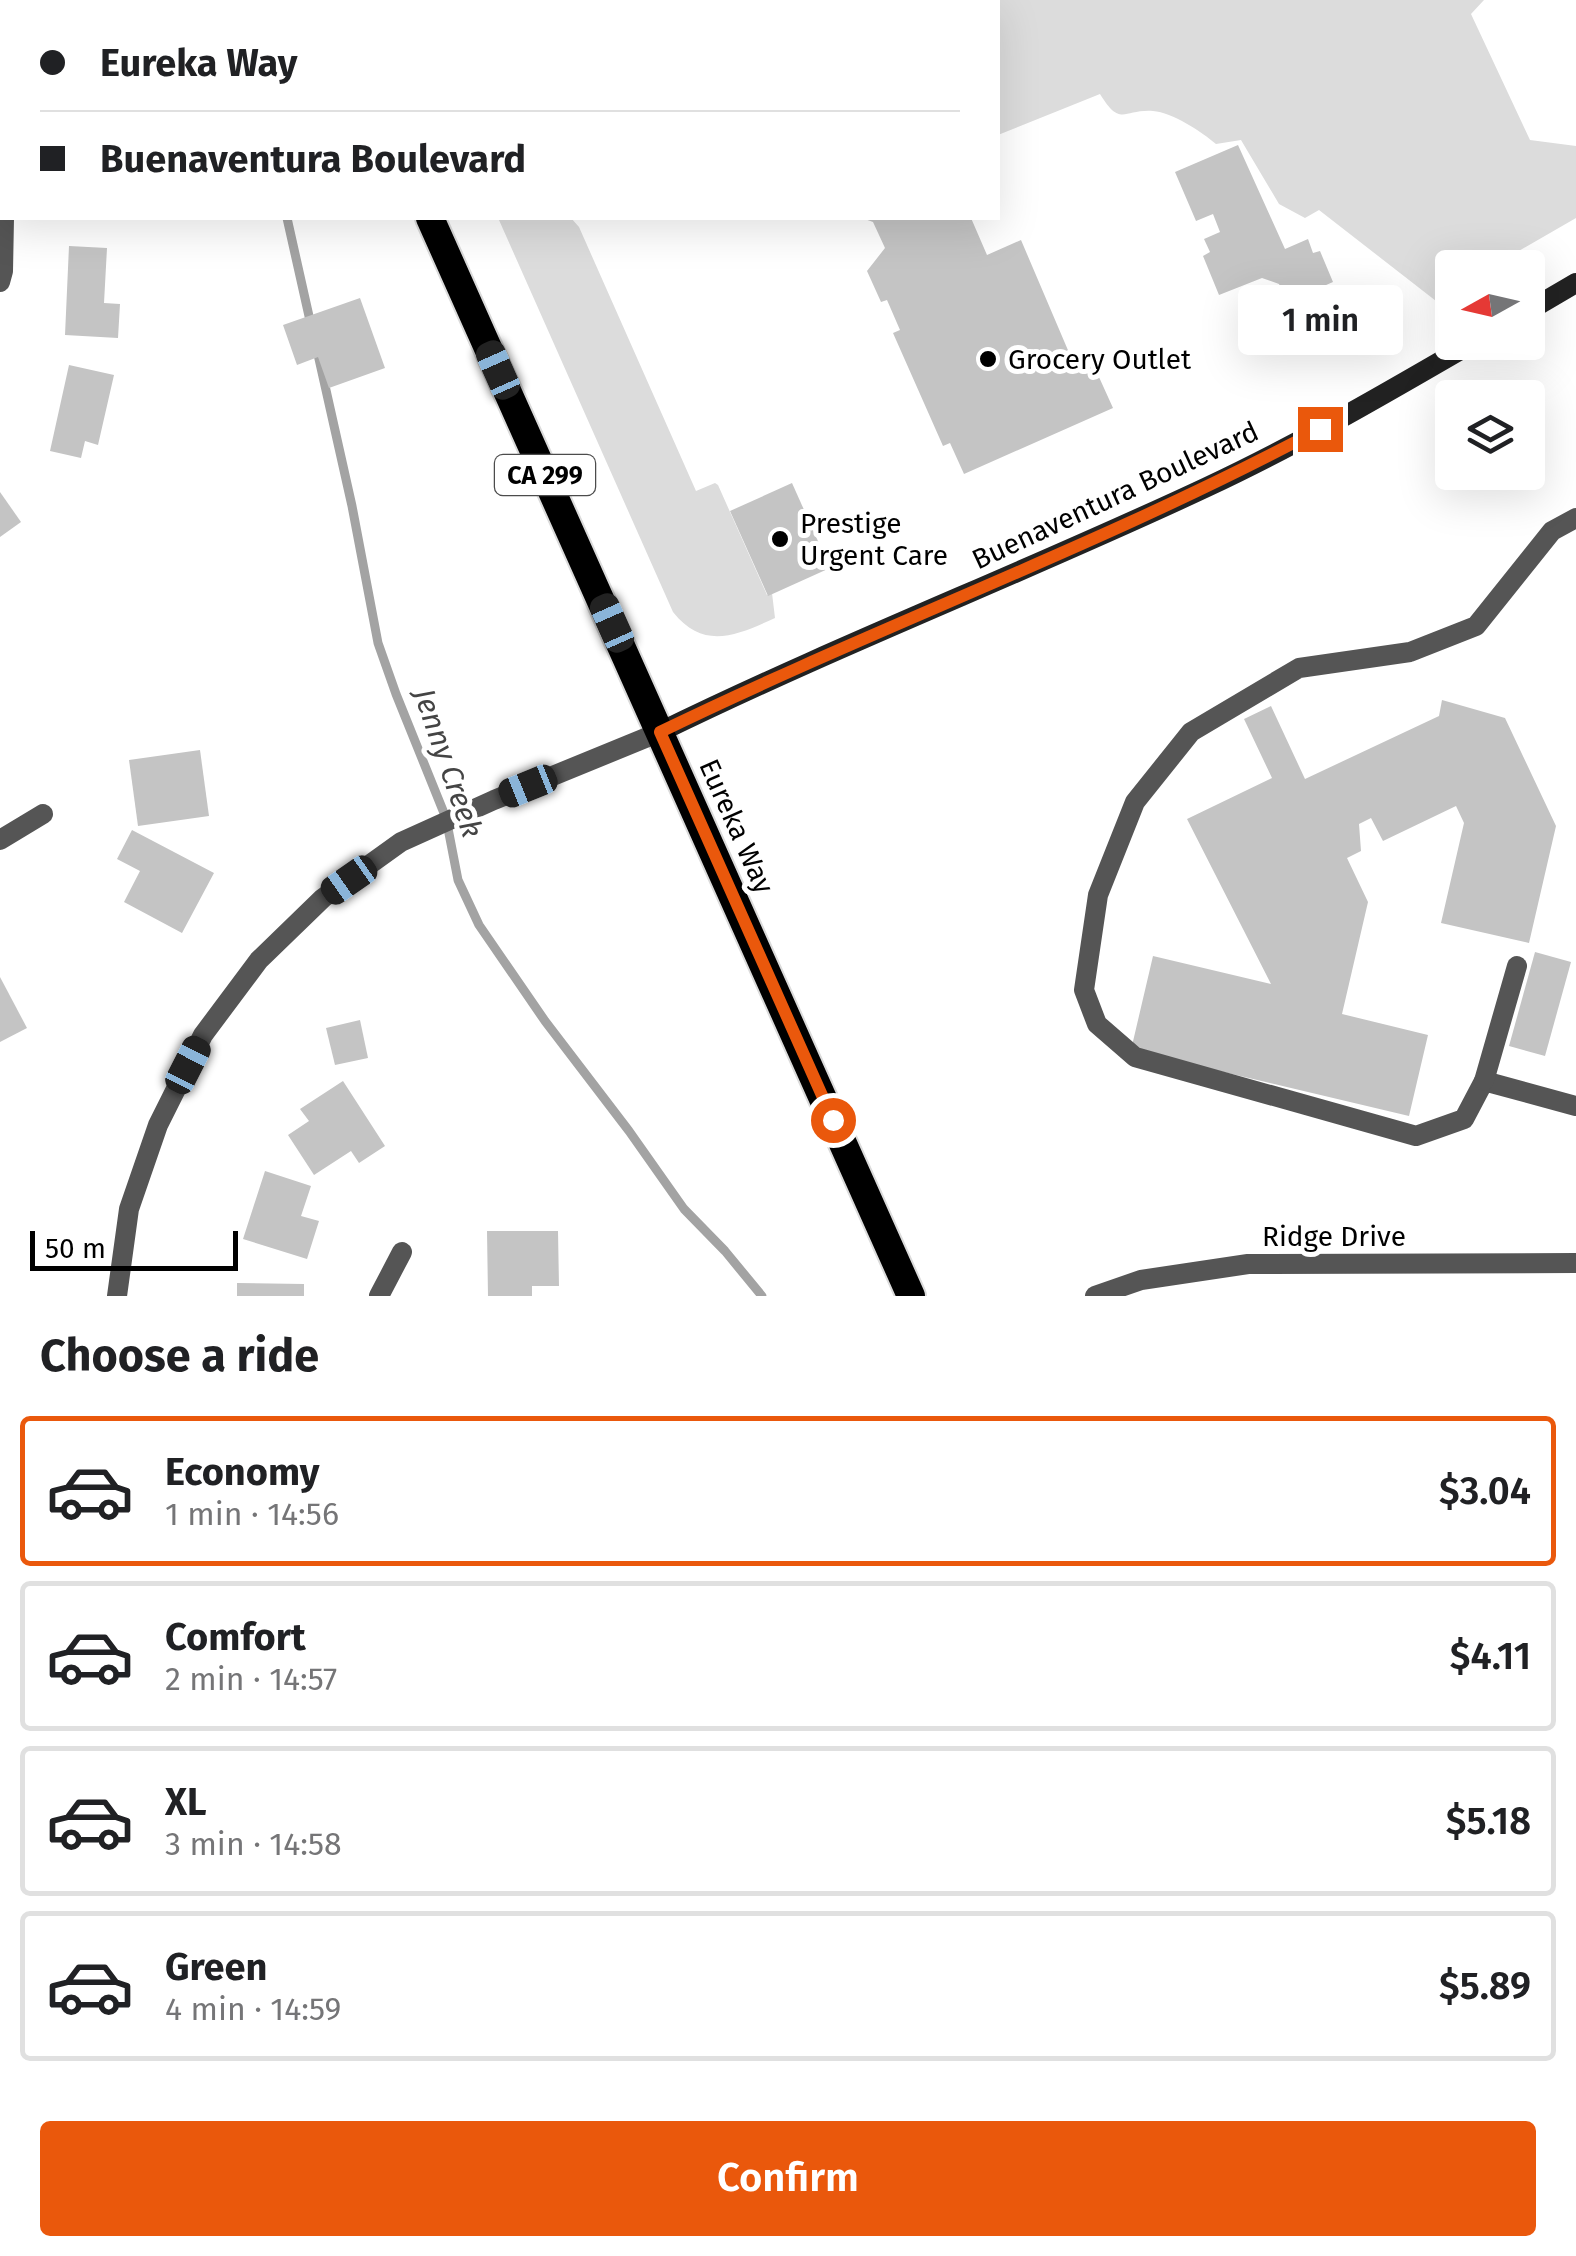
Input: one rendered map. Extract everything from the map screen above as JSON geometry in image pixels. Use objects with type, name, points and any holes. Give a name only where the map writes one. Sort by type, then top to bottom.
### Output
[{"type":"highway","name":"Eureka Way","points":[[431,220],[911,1296]]},
{"type":"main road","points":[[1545,301],[1576,283]]},
{"type":"main road","name":"Buenaventura Boulevard","points":[[660,732],[1208,487],[1443,360]]},
{"type":"street","points":[[0,282],[4,220]]},
{"type":"street","points":[[1517,966],[1484,1081],[1464,1119],[1416,1136],[1135,1057],[1097,1024],[1084,990],[1098,895],[1135,802],[1191,732],[1299,668],[1410,652],[1476,626],[1552,531],[1576,518]]},
{"type":"street","name":"Buenaventura Boulevard","points":[[117,1296],[128,1209],[158,1125],[203,1036],[259,960],[322,898],[401,842],[660,732]]},
{"type":"street","points":[[0,840],[43,814]]},
{"type":"street","points":[[1484,1081],[1576,1106]]},
{"type":"street","points":[[379,1296],[402,1252]]},
{"type":"street","name":"Ridge Drive","points":[[1095,1296],[1141,1280],[1248,1264],[1576,1263]]},
{"type":"shaded area","points":[[1000,0],[1484,0],[1471,14],[1530,140],[1576,146],[1576,218],[1520,250],[1435,250],[1435,300],[1319,210],[1305,218],[1279,204],[1241,140],[1216,144],[1186,123],[1161,112],[1123,115],[1100,94],[1000,134]]},
{"type":"shaded area","points":[[499,220],[573,220],[579,227],[696,491],[718,485],[767,595],[772,593],[775,618],[734,634],[709,636],[685,624],[673,612]]},
{"type":"building","points":[[1238,145],[1285,249],[1308,239],[1313,253],[1320,251],[1333,282],[1287,302],[1279,284],[1262,278],[1219,295],[1203,256],[1210,252],[1204,239],[1220,232],[1213,214],[1196,221],[1175,172]]},
{"type":"building","name":"Grocery Outlet","points":[[868,220],[972,220],[987,255],[1021,240],[1073,362],[1089,355],[1113,408],[964,474],[950,443],[943,446],[893,333],[900,330],[887,300],[881,302],[867,271],[885,248],[873,222]]},
{"type":"building","points":[[69,246],[107,248],[104,303],[120,304],[118,338],[65,335]]},
{"type":"building","points":[[360,298],[385,368],[329,388],[318,357],[297,365],[283,325]]},
{"type":"building","points":[[69,365],[114,375],[98,445],[85,441],[81,458],[50,451]]},
{"type":"building","name":"Prestige Urgent Care","points":[[792,483],[830,568],[768,596],[730,511]]},
{"type":"building","points":[[0,492],[21,522],[0,537]]},
{"type":"building","points":[[1442,700],[1505,718],[1556,826],[1529,943],[1441,923],[1464,823],[1456,806],[1383,841],[1371,818],[1359,824],[1361,851],[1347,858],[1368,902],[1342,1014],[1428,1035],[1409,1116],[1131,1050],[1153,956],[1271,984],[1187,819],[1272,778],[1244,719],[1271,706],[1305,779],[1439,716]]},
{"type":"building","points":[[200,750],[209,816],[138,826],[129,760]]},
{"type":"building","points":[[132,830],[214,873],[182,933],[124,902],[140,871],[117,859]]},
{"type":"building","points":[[1535,952],[1571,962],[1545,1056],[1509,1046]]},
{"type":"building","points":[[0,977],[27,1028],[0,1042]]},
{"type":"building","points":[[360,1020],[368,1058],[335,1065],[326,1028]]},
{"type":"building","points":[[343,1081],[385,1146],[359,1163],[351,1151],[314,1175],[288,1135],[309,1121],[300,1109]]},
{"type":"building","points":[[265,1171],[311,1186],[301,1216],[319,1221],[307,1259],[243,1239]]},
{"type":"building","points":[[487,1231],[558,1231],[559,1286],[532,1286],[532,1296],[488,1296]]},
{"type":"building","points":[[237,1283],[304,1284],[304,1296],[237,1296]]},
{"type":"waterway","name":"Jenny Creek","points":[[287,220],[311,325]]},
{"type":"waterway","name":"Jenny Creek","points":[[317,350],[378,643],[446,818],[458,880],[479,925],[684,1209],[762,1296]]},
{"type":"place","name":"Grocery Outlet","points":[[988,359]]},
{"type":"place","name":"Prestige Urgent Care","points":[[780,539]]},
{"type":"route","points":[[833,1120],[660,732],[1208,487],[1320,429]]}]
